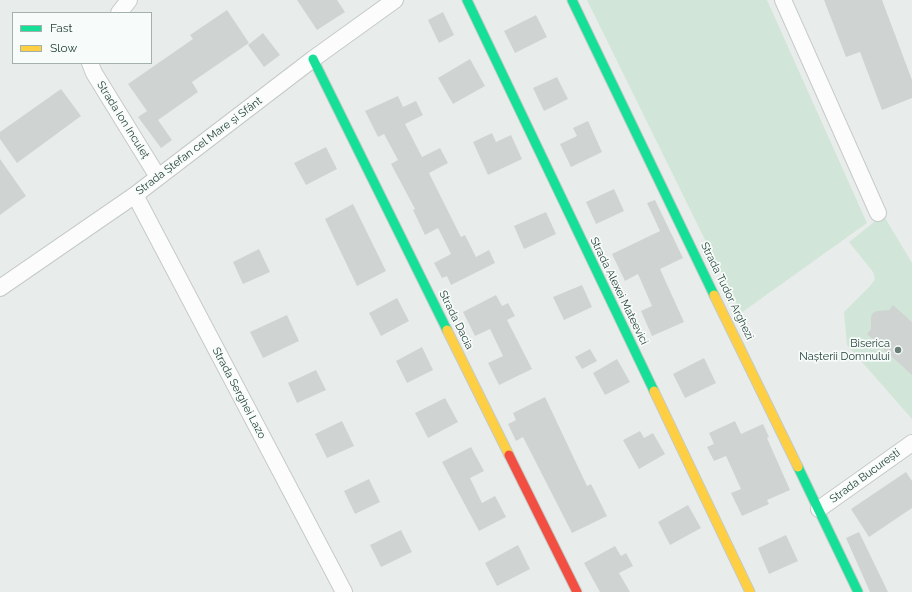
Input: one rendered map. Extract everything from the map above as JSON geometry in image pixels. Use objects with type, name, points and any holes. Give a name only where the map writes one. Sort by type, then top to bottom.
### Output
[{"type":"street","points":[[120,12],[129,0]]},
{"type":"street","name":"Strada Ștefan cel Mare și Sfânt","points":[[0,288],[135,195],[313,59],[395,0]]},
{"type":"street","name":"Strada Alexei Mateevici","points":[[467,0],[750,592]]},
{"type":"street","name":"Strada Tudor Arghezi","points":[[572,0],[858,592]]},
{"type":"street","points":[[783,0],[878,213]]},
{"type":"street","name":"Strada Dacia","points":[[313,59],[577,592]]},
{"type":"street","name":"Strada Ion Inculeț","points":[[90,64],[94,73],[158,177]]},
{"type":"street","name":"Strada Serghei Lazo","points":[[135,195],[344,592]]},
{"type":"street","name":"Strada București","points":[[819,509],[912,443]]},
{"type":"green space","points":[[587,0],[767,0],[867,223],[741,313]]},
{"type":"green space","points":[[884,216],[912,263],[912,419],[847,345],[844,312],[875,279],[873,272],[849,242]]},
{"type":"building","points":[[297,0],[337,0],[345,12],[317,30]]},
{"type":"building","points":[[824,0],[882,0],[912,80],[912,98],[882,110],[860,52],[846,57]]},
{"type":"building","points":[[227,10],[249,43],[192,82],[198,92],[158,120],[172,140],[161,148],[138,117],[147,111],[128,84],[193,39],[190,35]]},
{"type":"building","points":[[443,12],[454,35],[439,43],[428,20]]},
{"type":"building","points":[[536,15],[547,37],[515,53],[504,31]]},
{"type":"building","points":[[263,33],[280,55],[264,67],[248,45]]},
{"type":"building","points":[[470,59],[485,86],[453,104],[438,78]]},
{"type":"building","points":[[557,77],[568,99],[544,111],[533,88]]},
{"type":"building","points":[[61,89],[81,116],[17,163],[0,139],[0,132]]},
{"type":"building","points":[[398,96],[403,107],[416,101],[423,115],[405,124],[422,157],[440,148],[448,163],[429,173],[461,237],[465,235],[476,257],[489,250],[495,263],[451,285],[447,276],[442,278],[434,263],[451,254],[438,228],[425,235],[413,210],[415,209],[391,164],[398,160],[384,134],[378,137],[365,111]]},
{"type":"building","points":[[588,121],[602,152],[571,167],[560,144],[577,136],[573,128]]},
{"type":"building","points":[[492,133],[496,142],[511,135],[522,159],[488,175],[473,142]]},
{"type":"building","points":[[326,147],[337,169],[306,185],[294,163]]},
{"type":"building","points":[[0,159],[26,196],[0,215]]},
{"type":"building","points":[[614,189],[624,211],[596,224],[586,202]]},
{"type":"building","points":[[655,200],[683,258],[660,269],[684,322],[652,336],[641,311],[652,306],[638,274],[625,281],[612,254],[660,231],[647,203]]},
{"type":"building","points":[[353,204],[386,271],[357,286],[325,219]]},
{"type":"building","points":[[546,212],[556,234],[524,249],[514,226]]},
{"type":"building","points":[[259,249],[270,272],[243,284],[233,262]]},
{"type":"building","points":[[582,285],[592,307],[564,320],[553,297]]},
{"type":"building","points":[[496,295],[502,306],[508,303],[515,316],[507,320],[532,369],[499,385],[488,363],[503,356],[490,329],[475,336],[463,312]]},
{"type":"building","points":[[397,298],[409,321],[381,336],[369,313]]},
{"type":"building","name":"Biserica Nașterii Domnului","points":[[893,305],[912,322],[912,375],[867,334],[871,329],[871,317],[873,313],[877,311],[889,310]]},
{"type":"building","points":[[287,315],[299,341],[263,358],[250,332]]},
{"type":"building","points":[[422,347],[433,370],[407,383],[396,361]]},
{"type":"building","points":[[590,349],[597,361],[582,369],[575,357]]},
{"type":"building","points":[[704,358],[716,383],[685,398],[673,374]]},
{"type":"building","points":[[617,359],[630,382],[605,395],[593,373]]},
{"type":"building","points":[[316,370],[326,390],[297,403],[288,383]]},
{"type":"building","points":[[545,397],[587,486],[591,484],[607,516],[572,533],[523,437],[516,441],[508,424],[516,420],[513,413]]},
{"type":"building","points":[[445,398],[458,422],[428,438],[415,413]]},
{"type":"building","points":[[342,421],[354,446],[327,458],[315,434]]},
{"type":"building","points":[[735,421],[741,434],[763,424],[769,437],[767,438],[790,490],[767,500],[769,504],[742,516],[731,493],[741,489],[726,456],[714,461],[707,447],[714,444],[709,433]]},
{"type":"building","points":[[640,431],[644,438],[653,433],[665,454],[639,469],[623,440]]},
{"type":"building","points":[[471,447],[484,471],[470,478],[482,503],[495,496],[506,517],[479,531],[442,462]]},
{"type":"building","points":[[906,472],[912,481],[912,508],[869,537],[851,509]]},
{"type":"building","points":[[369,479],[380,502],[355,514],[344,491]]},
{"type":"building","points":[[688,505],[701,528],[670,545],[658,522]]},
{"type":"building","points":[[401,530],[412,552],[381,567],[370,545]]},
{"type":"building","points":[[859,532],[888,592],[870,592],[846,538]]},
{"type":"building","points":[[786,535],[798,561],[769,574],[758,548]]},
{"type":"building","points":[[518,545],[530,569],[497,586],[485,563]]},
{"type":"building","points":[[615,546],[621,556],[626,553],[633,566],[619,573],[630,592],[600,592],[584,563]]},
{"type":"traffic: fast","points":[[467,0],[654,391]]},
{"type":"traffic: fast","points":[[572,0],[714,295]]},
{"type":"traffic: fast","points":[[313,59],[447,330]]},
{"type":"traffic: fast","points":[[798,467],[858,592]]},
{"type":"traffic: slow","points":[[714,295],[798,467]]},
{"type":"traffic: slow","points":[[447,330],[509,455]]},
{"type":"traffic: slow","points":[[654,391],[750,592]]},
{"type":"traffic: jam","points":[[509,455],[577,592]]},
{"type":"place","name":"Biserica Nașterii Domnului","points":[[898,350]]}]
